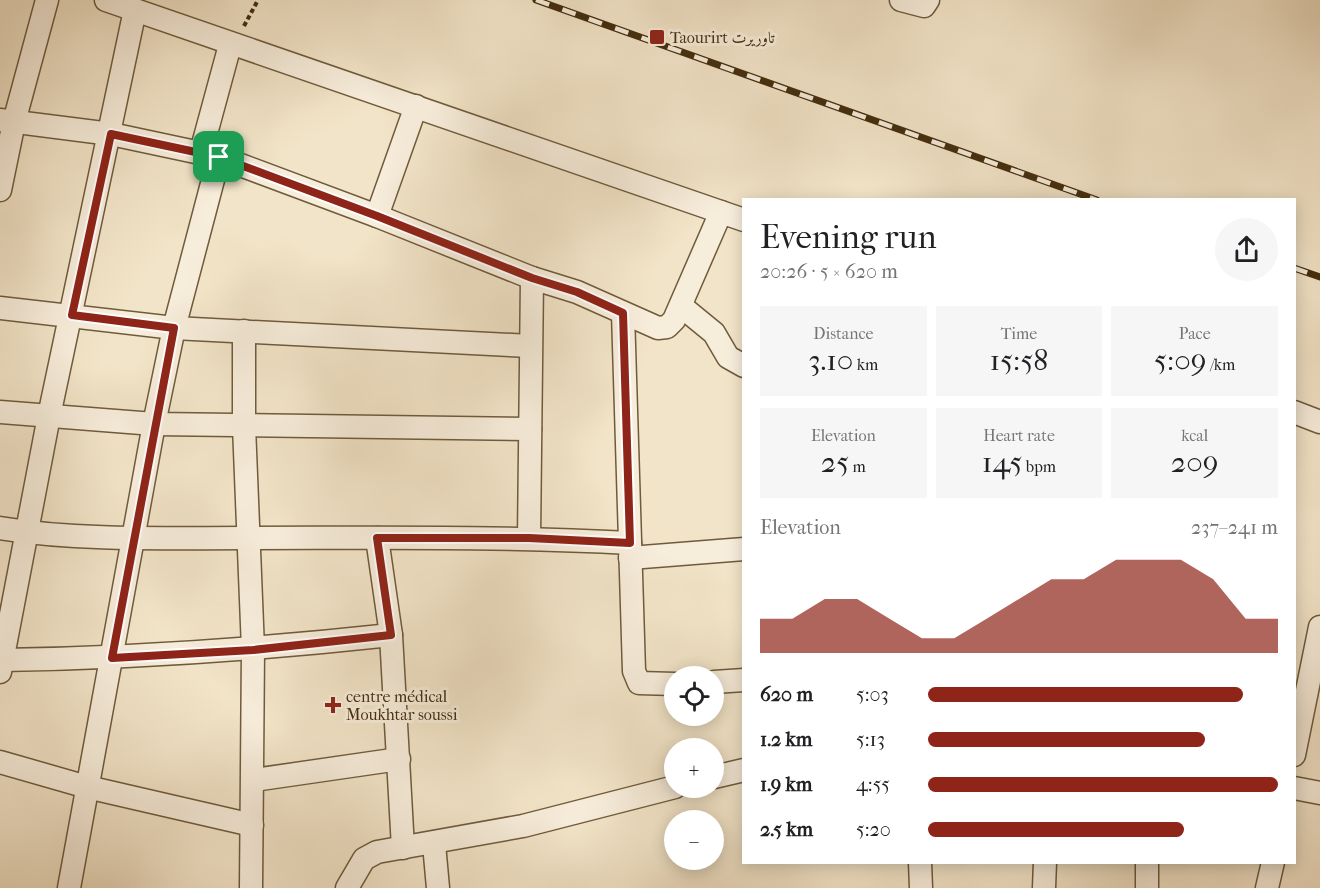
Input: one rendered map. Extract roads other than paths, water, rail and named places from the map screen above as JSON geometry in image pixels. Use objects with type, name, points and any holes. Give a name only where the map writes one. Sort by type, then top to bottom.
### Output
[{"type":"street","points":[[0,190],[7,121],[47,0]]},
{"type":"street","points":[[106,0],[236,38],[515,142],[742,219]]},
{"type":"street","points":[[901,0],[924,6],[928,0]]},
{"type":"street","points":[[135,10],[111,134],[49,416],[29,533],[1,666],[253,650],[391,635]]},
{"type":"street","points":[[69,888],[154,424],[236,38]]},
{"type":"street","points":[[377,216],[417,106]]},
{"type":"street","points":[[7,121],[111,134],[210,154],[377,216],[532,278],[577,292],[658,328],[667,327],[681,306],[721,212]]},
{"type":"street","points":[[529,538],[532,278]]},
{"type":"street","points":[[681,306],[714,333],[728,357],[742,365]]},
{"type":"street","points":[[0,308],[174,328],[530,346]]},
{"type":"street","points":[[623,313],[634,671],[639,683],[664,684]]},
{"type":"street","points":[[244,331],[244,426],[253,650],[254,780],[251,888]]},
{"type":"street","points":[[0,412],[154,424],[530,429]]},
{"type":"street","points":[[1296,413],[1320,422]]},
{"type":"street","points":[[0,528],[29,533],[135,537],[529,538],[630,550],[742,549]]},
{"type":"street","points":[[377,538],[391,635],[403,848]]},
{"type":"street","points":[[1296,742],[1312,642]]},
{"type":"street","points":[[724,681],[742,680]]},
{"type":"street","points":[[254,780],[399,759]]},
{"type":"street","points":[[0,762],[87,787],[252,825]]},
{"type":"street","points":[[724,775],[742,770]]},
{"type":"street","points":[[1296,788],[1320,793]]},
{"type":"street","points":[[347,888],[364,859],[377,852],[434,844],[523,826],[664,790]]},
{"type":"street","points":[[434,844],[438,888]]},
{"type":"street","points":[[920,864],[921,888]]},
{"type":"street","points":[[1044,864],[1044,888]]},
{"type":"street","points":[[1147,864],[1147,888]]},
{"type":"street","points":[[1268,888],[1273,864]]},
{"type":"railway","points":[[536,0],[1091,198]]},
{"type":"railway","points":[[1296,269],[1320,277]]},
{"type":"place","name":"Taourirt تاوريرت","points":[[657,37]]},
{"type":"place","name":"centre médical Moukhtar soussi","points":[[333,705]]}]
